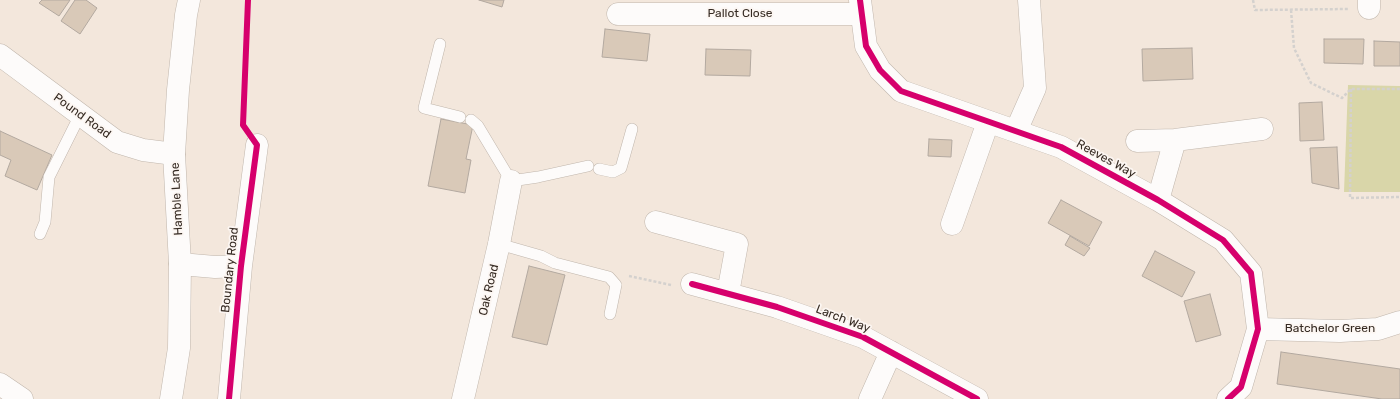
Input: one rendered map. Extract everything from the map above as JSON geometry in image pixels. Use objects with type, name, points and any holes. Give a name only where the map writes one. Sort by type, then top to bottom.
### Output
[{"type":"street","name":"Hamble Lane","points":[[171,399],[179,348],[180,264],[174,154],[178,82],[189,0]]},
{"type":"street","points":[[1016,131],[1034,88],[1029,0]]},
{"type":"street","name":"Pallot Close","points":[[618,14],[658,7],[860,7]]},
{"type":"street","name":"Reeves Way","points":[[860,7],[866,46],[880,70],[901,91],[1061,147],[1158,200],[1223,240],[1251,273],[1258,329],[1241,387],[1228,399]]},
{"type":"street","name":"Pound Road","points":[[0,55],[118,142],[143,150],[174,154]]},
{"type":"street","points":[[952,224],[988,122]]},
{"type":"street","points":[[1136,141],[1175,140],[1262,129]]},
{"type":"street","points":[[1158,200],[1175,140]]},
{"type":"street","name":"Boundary Road","points":[[229,399],[241,266],[257,145]]},
{"type":"street","name":"Oak Road","points":[[463,399],[499,244],[511,181]]},
{"type":"street","points":[[656,222],[737,244],[728,293]]},
{"type":"street","name":"Boundary Road","points":[[180,264],[215,267],[241,266]]},
{"type":"street","name":"Larch Way","points":[[692,284],[777,306],[849,332],[891,352],[977,399]]},
{"type":"street","name":"Batchelor Green","points":[[1258,329],[1340,331],[1378,329],[1400,322]]},
{"type":"street","points":[[870,399],[891,352]]},
{"type":"street","points":[[0,384],[22,399]]},
{"type":"lane","points":[[440,44],[424,108],[460,117]]},
{"type":"lane","points":[[40,234],[45,222],[49,177],[80,115]]},
{"type":"lane","points":[[471,120],[478,126],[511,181],[593,167],[613,172],[621,168],[632,129]]},
{"type":"lane","points":[[499,244],[541,256],[555,263],[609,277],[616,285],[610,314]]},
{"type":"path","points":[[1253,0],[1255,10],[1291,10],[1369,4]]},
{"type":"path","points":[[1291,10],[1294,48],[1311,83],[1342,98],[1351,89],[1400,89]]},
{"type":"path","points":[[1351,89],[1350,198],[1400,197]]},
{"type":"path","points":[[614,281],[628,275],[685,288],[692,284]]},
{"type":"shaded area","points":[[1348,85],[1400,86],[1400,192],[1344,192]]},
{"type":"building","points":[[42,0],[70,0],[59,16],[39,3]]},
{"type":"building","points":[[75,0],[86,0],[97,8],[80,34],[61,21]]},
{"type":"building","points":[[479,0],[504,0],[502,7]]},
{"type":"building","points":[[605,29],[650,34],[647,61],[602,57]]},
{"type":"building","points":[[1324,39],[1364,39],[1363,64],[1324,63]]},
{"type":"building","points":[[1374,41],[1400,42],[1400,66],[1374,66]]},
{"type":"building","points":[[1192,48],[1193,79],[1143,81],[1142,49]]},
{"type":"building","points":[[706,49],[751,50],[750,76],[705,75]]},
{"type":"building","points":[[1322,102],[1324,140],[1300,141],[1299,103]]},
{"type":"building","points":[[441,119],[473,125],[466,159],[471,160],[465,193],[428,186]]},
{"type":"building","points":[[0,131],[52,155],[37,190],[5,176],[11,160],[0,155]]},
{"type":"building","points":[[929,139],[952,140],[951,157],[928,156]]},
{"type":"building","points":[[1337,147],[1339,189],[1312,183],[1310,148]]},
{"type":"building","points":[[1061,200],[1102,222],[1089,246],[1048,223]]},
{"type":"building","points":[[1070,236],[1090,248],[1084,256],[1065,245]]},
{"type":"building","points":[[1155,251],[1195,272],[1182,297],[1142,276]]},
{"type":"building","points":[[529,266],[565,275],[547,345],[512,337]]},
{"type":"building","points":[[1210,294],[1221,335],[1196,342],[1184,301]]},
{"type":"building","points":[[1281,352],[1400,369],[1400,399],[1382,399],[1277,384]]},
{"type":"cycle path","points":[[229,399],[241,266],[257,145],[243,125],[248,0]]},
{"type":"cycle path","points":[[860,0],[866,46],[880,70],[901,91],[1061,147],[1158,200],[1223,240],[1251,273],[1258,329],[1241,387],[1228,399]]},
{"type":"cycle path","points":[[692,284],[777,307],[863,337],[977,399]]}]
